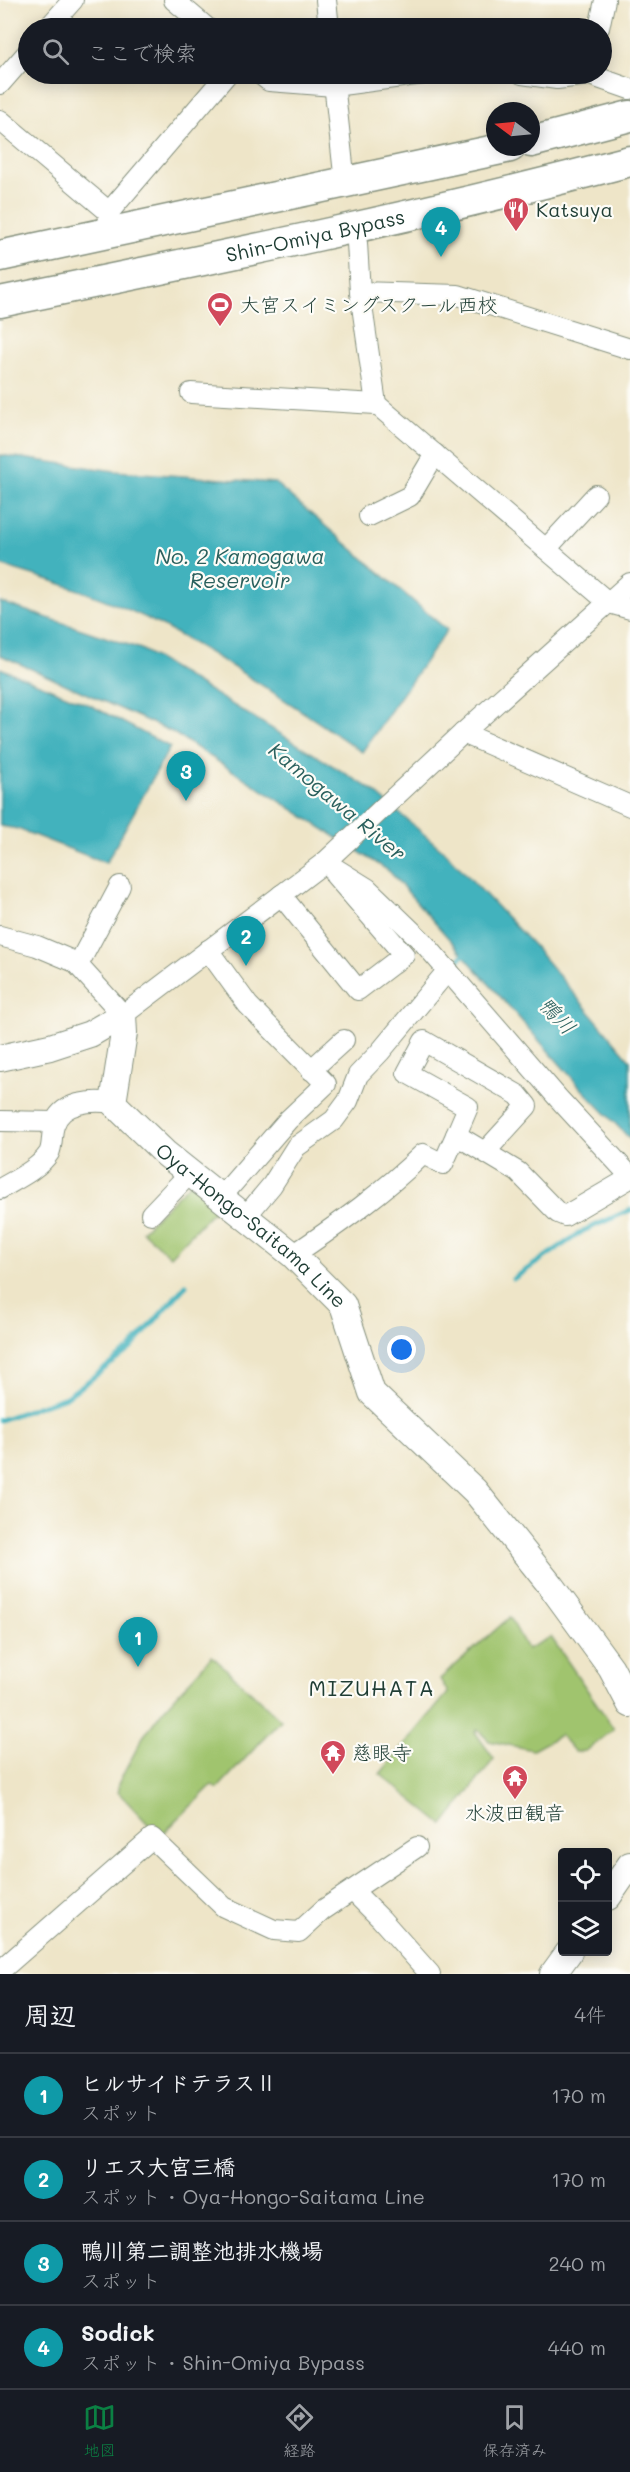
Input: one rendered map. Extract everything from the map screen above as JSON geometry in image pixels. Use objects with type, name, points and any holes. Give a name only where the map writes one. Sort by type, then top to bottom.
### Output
[{"type":"highway","points":[[540,140],[630,116]]},
{"type":"highway","points":[[0,256],[108,223],[345,183],[486,152]]},
{"type":"highway","name":"Shin-Omiya Bypass","points":[[0,302],[166,269],[464,203],[630,161]]},
{"type":"main road","points":[[0,1058],[50,1047],[90,1034],[123,1015]]},
{"type":"main road","points":[[113,1103],[122,1052],[123,1015]]},
{"type":"main road","name":"Oya-Hongo-Saitama Line","points":[[113,1103],[166,1154],[293,1254],[343,1305],[372,1393],[475,1491],[551,1586],[604,1659],[630,1704]]},
{"type":"main road","points":[[612,1891],[630,1865]]},
{"type":"main road","points":[[553,1974],[566,1956]]},
{"type":"street","points":[[57,18],[73,0]]},
{"type":"street","points":[[174,0],[195,18]]},
{"type":"street","points":[[326,0],[328,18]]},
{"type":"street","points":[[601,18],[605,0]]},
{"type":"street","points":[[0,84],[18,63]]},
{"type":"street","points":[[612,82],[630,89]]},
{"type":"street","points":[[0,120],[108,223],[219,84]]},
{"type":"street","points":[[334,84],[345,183]]},
{"type":"street","points":[[357,243],[360,292],[376,404]]},
{"type":"street","points":[[360,292],[458,295],[630,349]]},
{"type":"street","points":[[191,393],[376,404],[609,603],[630,609]]},
{"type":"street","points":[[369,516],[410,496],[435,454]]},
{"type":"street","points":[[546,549],[596,495]]},
{"type":"street","points":[[0,936],[37,946],[78,965],[123,1015],[327,859],[630,583]]},
{"type":"street","points":[[463,733],[630,806]]},
{"type":"street","points":[[281,896],[358,990],[404,955],[327,859]]},
{"type":"street","points":[[327,859],[367,888],[423,942],[558,1098],[630,1177],[565,1216],[558,1213],[518,1172],[486,1151],[456,1136]]},
{"type":"street","points":[[78,965],[120,886]]},
{"type":"street","points":[[208,950],[248,1005],[326,1084],[288,1120],[222,1196]]},
{"type":"street","points":[[246,1216],[272,1185],[296,1147],[334,1120],[348,1101],[358,1075],[448,970]]},
{"type":"street","points":[[399,1027],[518,1095],[527,1106],[486,1151]]},
{"type":"street","points":[[311,1070],[344,1040]]},
{"type":"street","points":[[293,1254],[343,1221],[423,1154],[443,1164],[468,1107],[407,1073],[424,1041]]},
{"type":"street","points":[[0,1189],[31,1170],[49,1153],[55,1122],[68,1108],[84,1102],[113,1103]]},
{"type":"street","points":[[0,1121],[55,1122]]},
{"type":"street","points":[[151,1214],[191,1172]]},
{"type":"street","points":[[0,1971],[152,1838],[224,1907],[274,1930],[299,1932],[323,1910],[417,1847]]},
{"type":"street","points":[[353,1892],[381,1919],[430,1974]]},
{"type":"green space","points":[[191,1182],[219,1205],[170,1256],[142,1231]]},
{"type":"green space","points":[[510,1617],[527,1649],[551,1637],[614,1729],[586,1751],[575,1752],[560,1735],[533,1750],[489,1741],[477,1729],[475,1732],[494,1759],[443,1825],[380,1774],[448,1693],[440,1679]]},
{"type":"green space","points":[[212,1656],[281,1720],[217,1789],[212,1785],[160,1837],[118,1792],[118,1784],[143,1737],[163,1710]]},
{"type":"water","name":"No. 2 Kamogawa Reservoir","points":[[0,455],[115,471],[275,483],[447,630],[362,752],[264,686],[162,626],[82,591],[0,565]]},
{"type":"water","points":[[0,602],[141,649],[371,789],[446,853],[533,945],[630,1060],[630,1139],[582,1089],[389,871],[172,732],[0,655]]},
{"type":"water","points":[[0,668],[90,705],[170,747],[106,863],[18,829],[0,826]]},
{"type":"waterway","points":[[452,966],[468,951]]},
{"type":"waterway","points":[[513,1279],[583,1231],[630,1210]]},
{"type":"waterway","points":[[0,1420],[66,1397],[87,1382],[130,1349],[186,1285]]},
{"type":"place","name":"Katsuya","points":[[516,233]]},
{"type":"place","name":"Sodick","points":[[441,257]]},
{"type":"place","name":"大宮スイミングスクール西校","points":[[220,328]]},
{"type":"place","name":"鴨川第二調整池排水機場","points":[[186,801]]},
{"type":"place","name":"リエス大宮三橋","points":[[246,966]]},
{"type":"place","name":"ヒルサイドテラスⅡ","points":[[138,1667]]},
{"type":"place","name":"慈眼寺","points":[[333,1776]]},
{"type":"place","name":"水波田観音","points":[[515,1801]]},
{"type":"district","name":"MIZUHATA","points":[[372,1688]]},
{"type":"water label","name":"Kamogawa River","points":[[337,802]]},
{"type":"water label","name":"鴨川","points":[[557,1016]]}]
